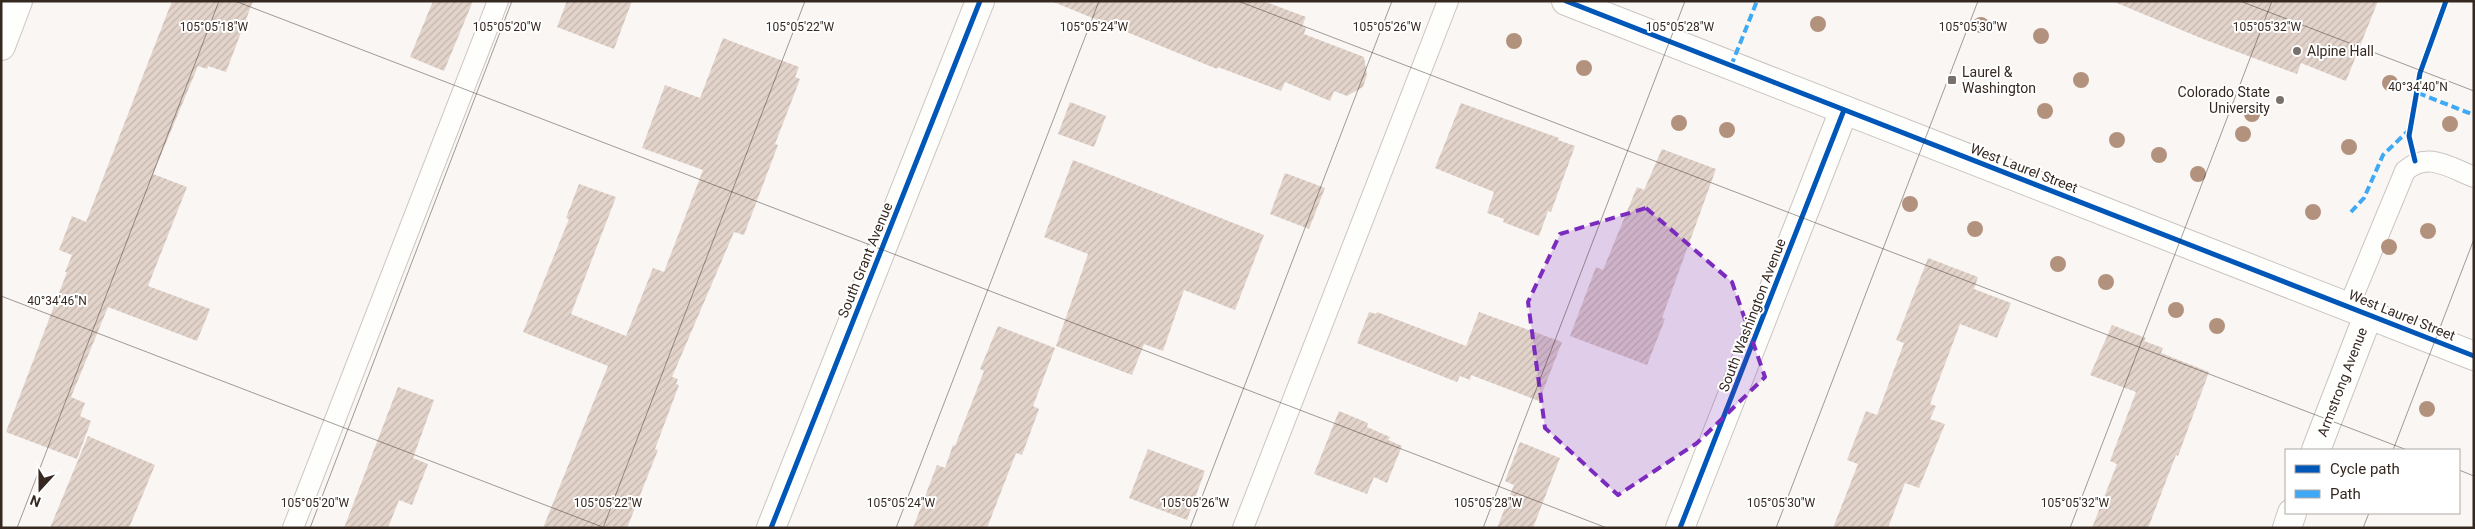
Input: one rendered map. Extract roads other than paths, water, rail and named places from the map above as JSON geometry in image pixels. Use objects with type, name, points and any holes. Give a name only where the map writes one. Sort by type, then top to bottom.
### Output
[{"type":"street","points":[[1,46],[18,1]]},
{"type":"street","name":"South Grant Avenue","points":[[771,528],[980,1]]},
{"type":"street","name":"West Laurel Street","points":[[1566,1],[2474,356]]},
{"type":"street","name":"South Washington Avenue","points":[[1680,528],[1844,110]]},
{"type":"street","name":"Armstrong Avenue","points":[[2316,449],[2359,310]]},
{"type":"street","points":[[2287,528],[2292,514]]},
{"type":"lane","points":[[293,528],[498,1]]},
{"type":"lane","points":[[1243,528],[1448,1]]},
{"type":"lane","points":[[2359,310],[2404,171],[2415,162],[2431,160],[2474,177]]},
{"type":"place","name":"Alpine Hall","points":[[2297,51]]},
{"type":"place","name":"Laurel & Washington","points":[[1952,80]]},
{"type":"place","name":"Colorado State University","points":[[2280,100]]}]
